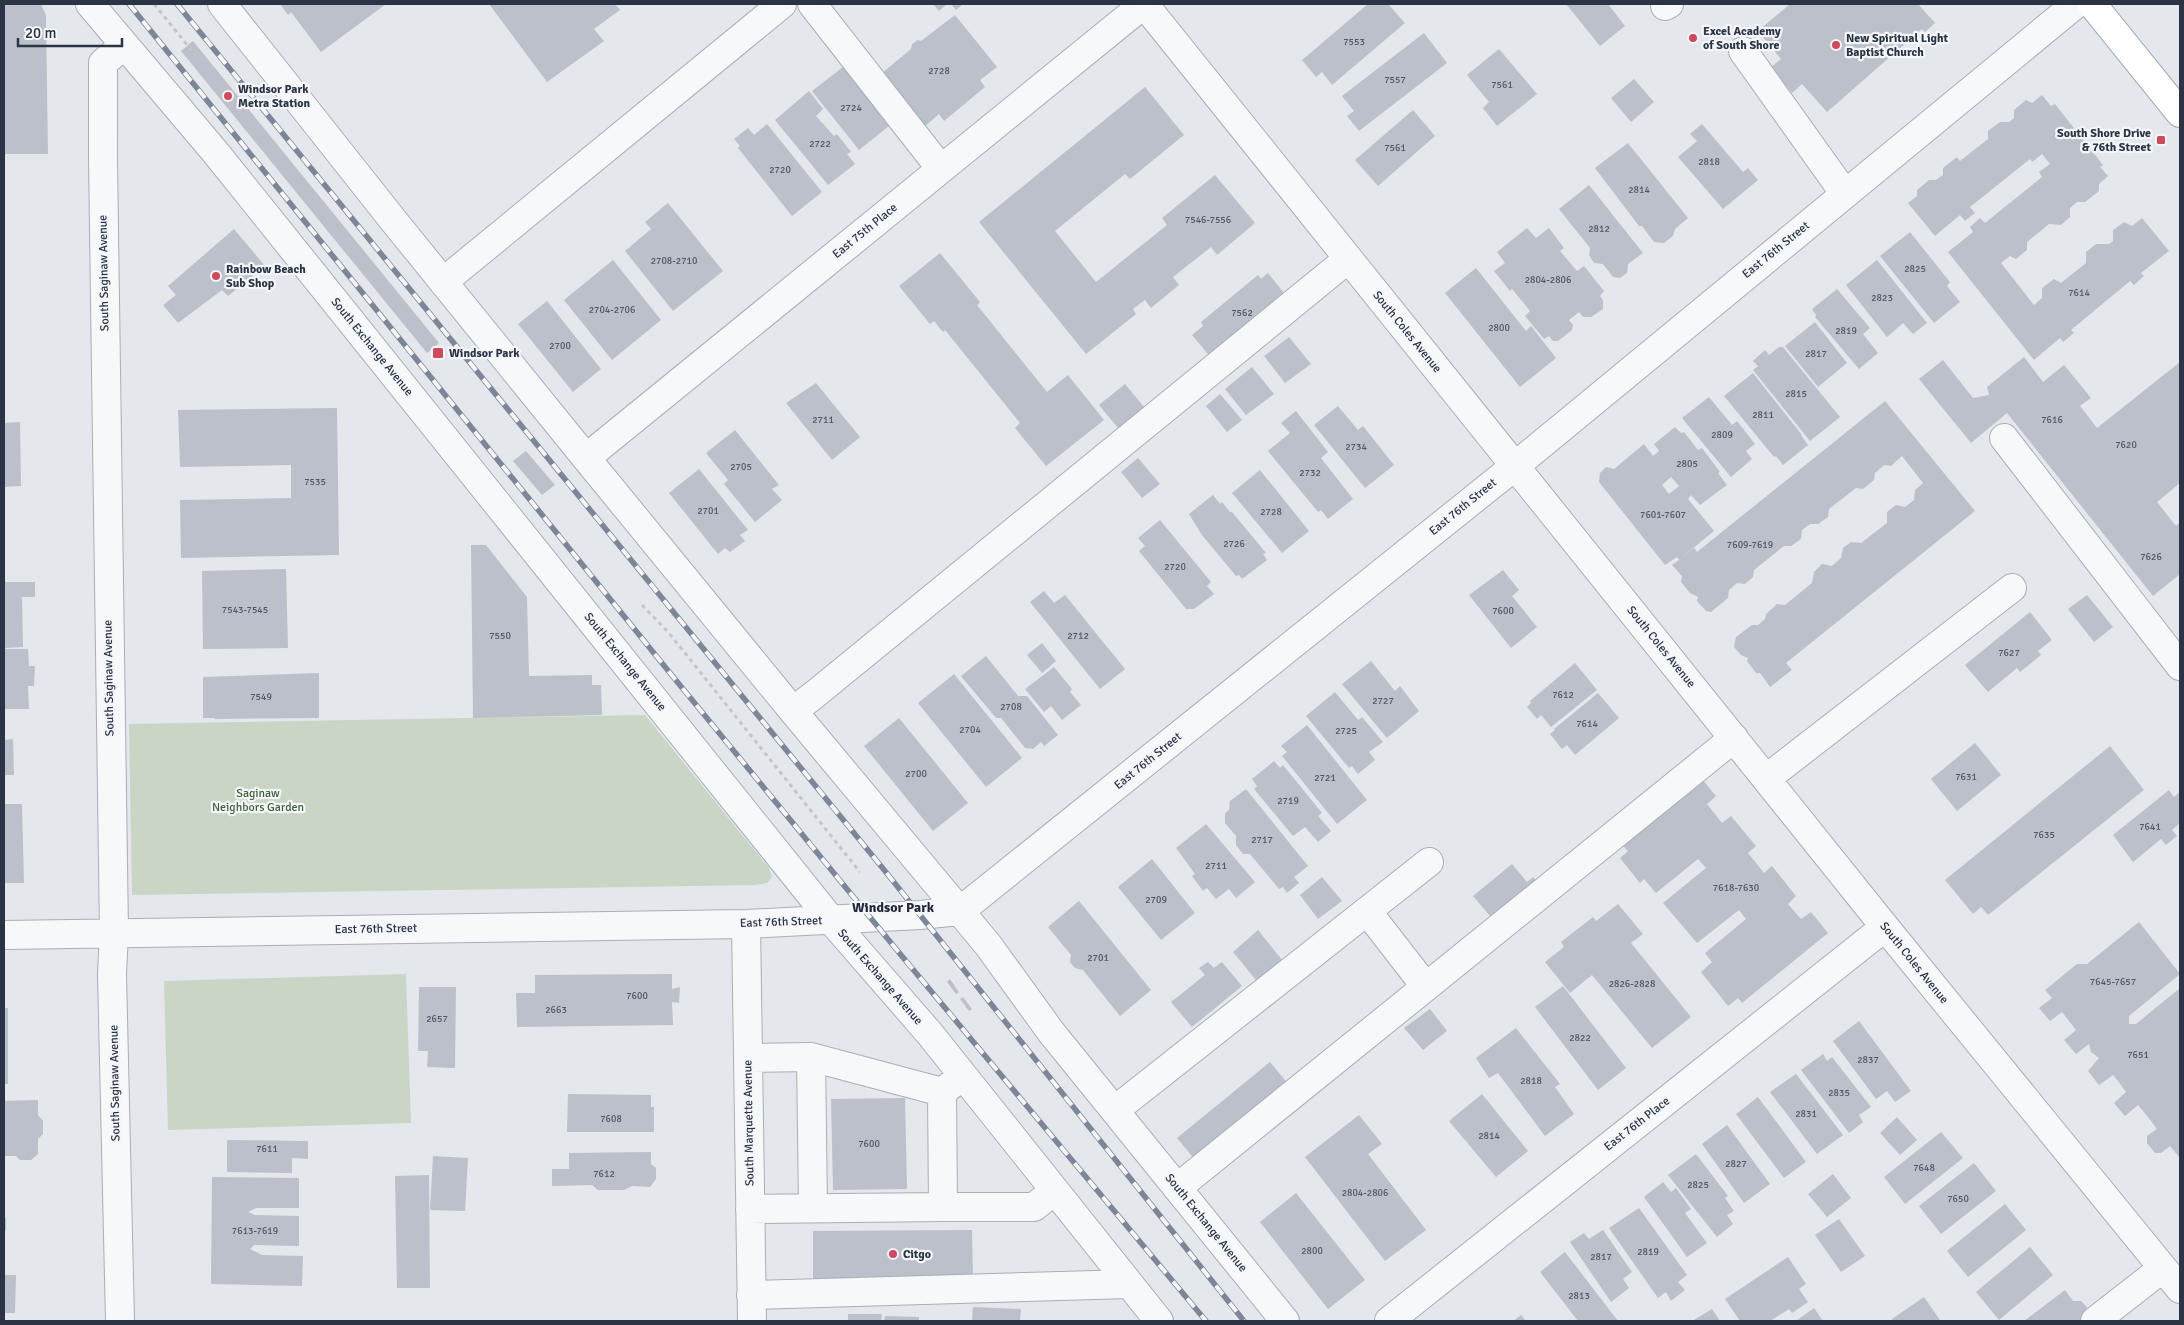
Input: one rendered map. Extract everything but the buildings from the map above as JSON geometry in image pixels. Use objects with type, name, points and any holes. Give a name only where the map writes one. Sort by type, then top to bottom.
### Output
[{"type":"main road","points":[[2092,4],[2180,113]]},
{"type":"street","name":"South Exchange Avenue","points":[[90,4],[281,234],[831,920],[930,1034],[952,1084],[1054,1191],[1159,1321]]},
{"type":"street","name":"South Exchange Avenue","points":[[222,4],[586,458],[793,711],[996,954],[1051,1032],[1286,1321]]},
{"type":"street","points":[[443,282],[782,4]]},
{"type":"street","points":[[812,4],[941,169]]},
{"type":"street","name":"East 75th Place","points":[[586,458],[1144,4]]},
{"type":"street","name":"South Coles Avenue","points":[[1144,4],[1885,927],[2180,1289]]},
{"type":"street","name":"East 76th Street","points":[[4,936],[746,924],[960,911],[1515,466],[2076,4]]},
{"type":"street","name":"South Saginaw Avenue","points":[[120,1321],[112,974],[114,933],[104,308],[103,63],[124,45]]},
{"type":"street","points":[[1743,50],[1845,194]]},
{"type":"street","points":[[793,711],[1348,259]]},
{"type":"street","points":[[2004,438],[2180,666]]},
{"type":"street","points":[[1767,778],[2012,588]]},
{"type":"street","points":[[1177,1188],[1734,738]]},
{"type":"street","points":[[1115,1110],[1429,862]]},
{"type":"street","points":[[1367,911],[1426,988]]},
{"type":"street","name":"South Marquette Avenue","points":[[746,924],[751,1308]]},
{"type":"street","name":"East 76th Place","points":[[1388,1321],[1885,927]]},
{"type":"street","points":[[811,1057],[813,1208]]},
{"type":"street","points":[[748,1058],[811,1057],[952,1084],[943,1207]]},
{"type":"street","points":[[750,1210],[1034,1207],[1054,1191]]},
{"type":"street","points":[[2095,1321],[2163,1268]]},
{"type":"street","points":[[751,1308],[1129,1284]]},
{"type":"path","points":[[154,4],[197,57]]},
{"type":"path","points":[[642,605],[675,641],[860,872]]},
{"type":"green space","name":"Saginaw Neighbors Garden","points":[[645,715],[769,868],[772,877],[767,883],[755,885],[132,895],[129,724]]},
{"type":"green space","points":[[406,974],[411,1123],[168,1130],[164,981]]},
{"type":"railway","points":[[129,4],[670,673],[901,955],[1206,1321]]},
{"type":"railway","points":[[177,4],[885,871],[1244,1321]]},
{"type":"place","name":"Excel Academy of South Shore","points":[[1693,38]]},
{"type":"place","name":"New Spiritual Light Baptist Church","points":[[1836,45]]},
{"type":"place","name":"Windsor Park Metra Station","points":[[228,96]]},
{"type":"place","name":"South Shore Drive & 76th Street","points":[[2161,140]]},
{"type":"place","name":"Rainbow Beach Sub Shop","points":[[216,276]]},
{"type":"place","name":"Windsor Park","points":[[438,353]]},
{"type":"place","name":"Citgo","points":[[893,1254]]},
{"type":"district","name":"Windsor Park","points":[[893,907]]}]
